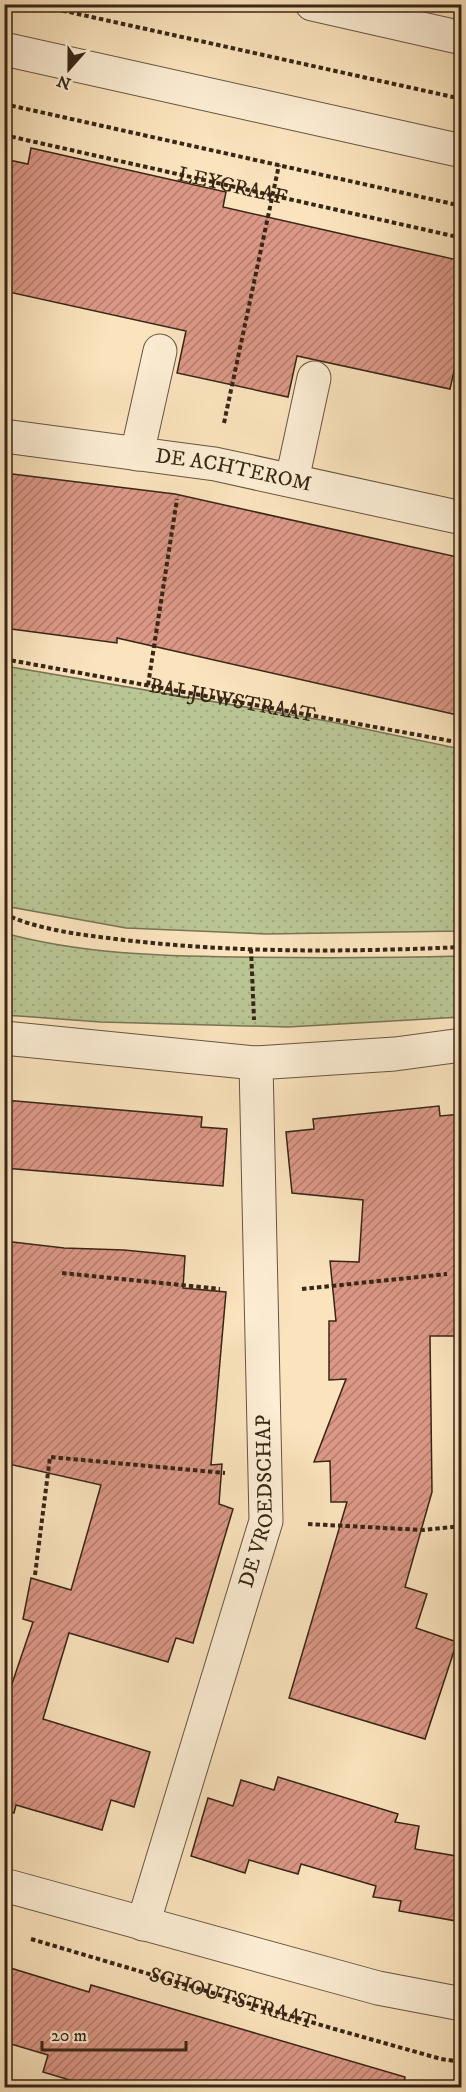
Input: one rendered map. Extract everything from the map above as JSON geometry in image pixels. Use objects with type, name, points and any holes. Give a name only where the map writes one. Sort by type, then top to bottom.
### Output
[{"type":"street","points":[[312,4],[391,13],[462,38]]},
{"type":"street","points":[[4,49],[462,151]]},
{"type":"street","points":[[137,454],[160,351]]},
{"type":"street","points":[[292,480],[314,378]]},
{"type":"street","name":"DE ACHTEROM","points":[[4,436],[199,462],[462,518]]},
{"type":"street","points":[[4,1038],[256,1063],[395,1054],[462,1045]]},
{"type":"street","name":"DE VROEDSCHAP","points":[[143,1924],[266,1521],[256,1063]]},
{"type":"street","points":[[4,1885],[378,1988],[462,2004]]},
{"type":"path","points":[[33,4],[462,99]]},
{"type":"path","points":[[4,104],[462,206]]},
{"type":"path","name":"LEYGRAAF","points":[[4,135],[462,238]]},
{"type":"path","points":[[148,685],[199,462],[279,165]]},
{"type":"path","name":"BALJUWSTRAAT","points":[[4,659],[462,743]]},
{"type":"path","points":[[4,914],[27,924],[87,936],[157,944],[251,949],[462,947]]},
{"type":"path","points":[[251,949],[256,1063]]},
{"type":"path","points":[[62,1273],[261,1293],[447,1275]]},
{"type":"path","points":[[35,1575],[50,1456],[264,1476]]},
{"type":"path","points":[[266,1521],[423,1530],[462,1526]]},
{"type":"path","name":"SCHOUTSTRAAT","points":[[27,1938],[353,2034],[441,2059],[462,2062]]},
{"type":"green space","points":[[5,666],[327,721],[461,749],[461,931],[266,934],[126,928],[5,906]]},
{"type":"green space","points":[[4,933],[92,950],[150,955],[294,958],[461,956],[461,1017],[288,1027],[101,1022],[5,1015]]},
{"type":"building","points":[[31,148],[226,192],[223,207],[462,261],[462,336],[450,389],[297,356],[288,397],[177,373],[186,331],[4,291],[4,159],[28,164]]},
{"type":"building","points":[[4,473],[175,494],[462,558],[462,716],[117,638],[117,643],[4,628]]},
{"type":"building","points":[[4,1100],[202,1117],[201,1127],[227,1129],[223,1186],[4,1168]]},
{"type":"building","points":[[439,1106],[440,1116],[462,1114],[462,1336],[430,1336],[432,1492],[405,1587],[427,1594],[416,1628],[457,1642],[425,1739],[289,1698],[347,1502],[331,1502],[330,1461],[314,1462],[346,1379],[329,1380],[329,1321],[336,1321],[330,1261],[359,1262],[363,1200],[292,1193],[286,1132],[314,1129],[313,1119]]},
{"type":"building","points":[[4,1241],[64,1248],[124,1250],[185,1256],[183,1288],[226,1292],[211,1465],[222,1464],[219,1504],[233,1509],[193,1643],[176,1638],[168,1662],[69,1633],[43,1719],[150,1752],[134,1807],[111,1800],[102,1830],[16,1805],[14,1813],[4,1812],[4,1707],[33,1622],[23,1619],[31,1578],[71,1590],[101,1485],[4,1463]]},
{"type":"building","points":[[278,1777],[398,1814],[395,1822],[419,1826],[415,1849],[462,1857],[462,1922],[399,1911],[401,1901],[373,1897],[376,1886],[301,1864],[298,1874],[249,1860],[245,1873],[191,1856],[208,1798],[233,1806],[241,1780],[274,1790]]},
{"type":"building","points":[[4,1966],[89,1992],[91,1985],[405,2077],[403,2088],[96,2088],[43,2072],[48,2055],[4,2042]]}]
